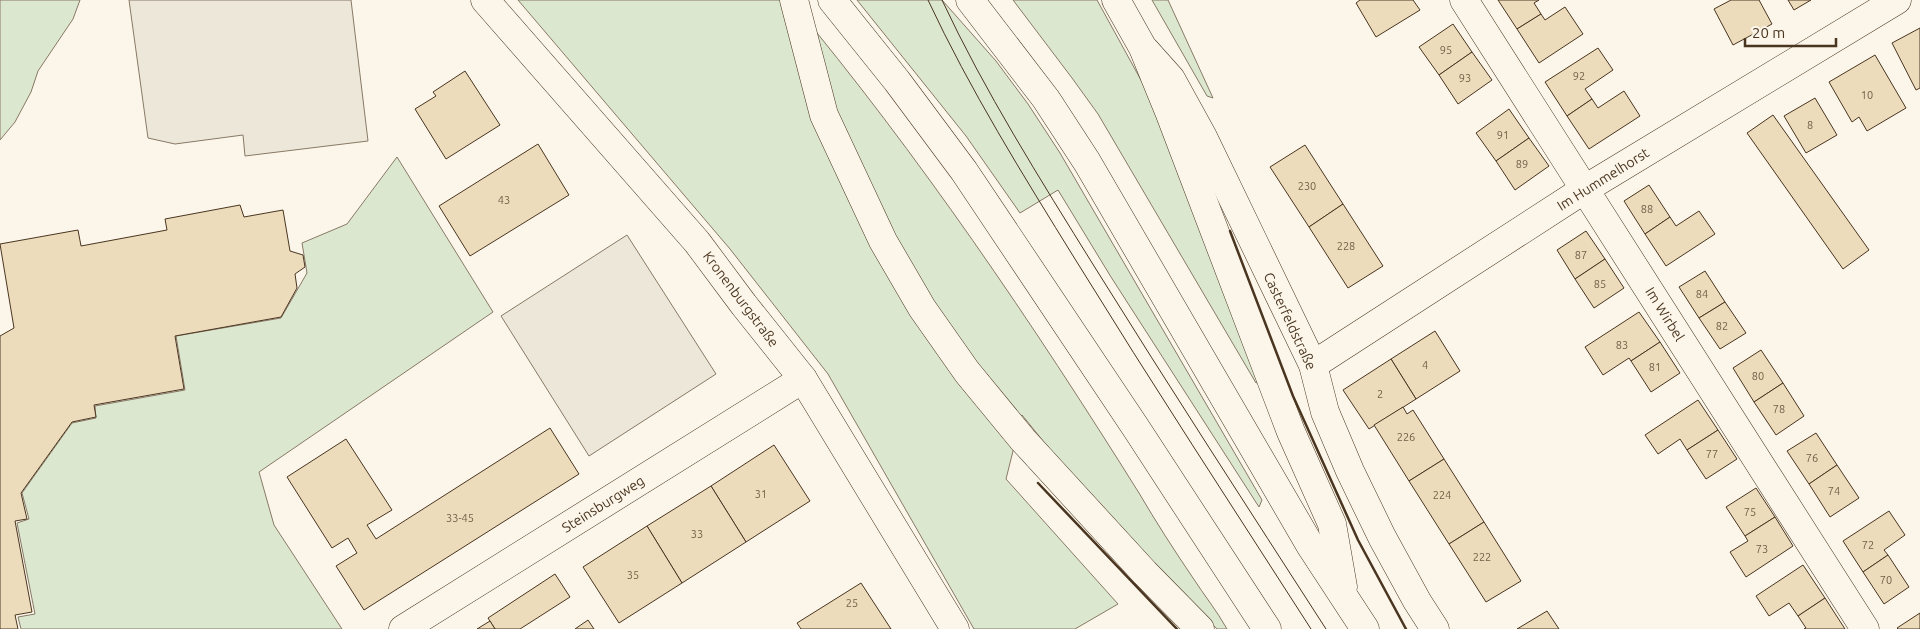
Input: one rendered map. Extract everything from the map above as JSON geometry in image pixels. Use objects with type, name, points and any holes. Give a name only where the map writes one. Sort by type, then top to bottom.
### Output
[{"type":"main road","name":"Kronenburgstraße","points":[[485,0],[697,242],[803,379],[955,629]]},
{"type":"main road","points":[[794,0],[824,115],[882,241],[922,308],[967,372],[1023,440],[1145,573],[1200,629]]},
{"type":"main road","points":[[832,0],[897,81],[964,171],[1114,394],[1267,629]]},
{"type":"main road","points":[[970,0],[1046,99],[1087,162],[1310,545],[1365,629]]},
{"type":"main road","points":[[1116,0],[1143,48],[1291,432],[1332,524],[1345,598]]},
{"type":"main road","name":"Im Wirbel","points":[[1464,0],[1865,629]]},
{"type":"main road","name":"Im Hummelhorst","points":[[1313,365],[1585,189],[1897,0]]},
{"type":"main road","name":"Casterfeldstraße","points":[[1143,48],[1171,79],[1203,137],[1313,365],[1325,412],[1350,471],[1382,536],[1417,601],[1435,629]]},
{"type":"main road","name":"Steinsburgweg","points":[[403,629],[803,379]]},
{"type":"green space","points":[[0,0],[80,0],[73,19],[38,71],[31,92],[15,122],[0,140]]},
{"type":"green space","points":[[518,0],[790,0],[884,118],[973,241],[1099,429],[1172,546],[1227,629],[1217,629],[1167,577],[1092,498],[1022,415],[1006,479],[1118,604],[1075,629],[974,629],[828,374],[730,249]]},
{"type":"green space","points":[[857,0],[942,0],[996,61],[1028,104],[1060,153],[1262,500],[1259,507],[1111,277],[1058,190],[1020,213],[966,136]]},
{"type":"green space","points":[[1013,0],[1097,0],[1147,91],[1258,382],[1256,383],[1098,114]]},
{"type":"green space","points":[[1152,0],[1168,0],[1213,98],[1207,96]]},
{"type":"green space","points":[[397,157],[493,312],[259,472],[274,525],[342,629],[21,629],[18,617],[35,614],[17,523],[29,519],[22,493],[72,423],[96,418],[95,406],[185,390],[176,336],[281,318],[307,273],[302,243],[347,224]]},
{"type":"shaded area","points":[[129,0],[351,0],[368,141],[245,156],[243,135],[175,144],[148,138]]},
{"type":"shaded area","points":[[627,235],[716,374],[589,456],[501,316]]},
{"type":"building","points":[[1360,0],[1413,0],[1420,10],[1376,37],[1356,3]]},
{"type":"building","points":[[1498,0],[1539,0],[1534,3],[1541,14],[1517,29]]},
{"type":"building","points":[[1731,0],[1759,0],[1772,24],[1733,45],[1714,9]]},
{"type":"building","points":[[1788,0],[1811,0],[1794,10]]},
{"type":"building","points":[[1565,7],[1583,34],[1539,63],[1517,29],[1541,14],[1545,20]]},
{"type":"building","points":[[1453,24],[1472,52],[1439,75],[1419,47]]},
{"type":"building","points":[[1920,28],[1920,88],[1916,90],[1892,43]]},
{"type":"building","points":[[1598,48],[1613,70],[1585,89],[1592,99],[1567,116],[1545,82]]},
{"type":"building","points":[[1472,52],[1492,80],[1458,104],[1439,75]]},
{"type":"building","points":[[1875,55],[1906,108],[1867,131],[1859,117],[1852,122],[1829,82]]},
{"type":"building","points":[[465,71],[500,125],[446,159],[415,109],[436,96],[433,92]]},
{"type":"building","points":[[1624,91],[1640,116],[1589,149],[1567,116],[1592,99],[1598,108]]},
{"type":"building","points":[[1815,98],[1837,135],[1806,153],[1784,116]]},
{"type":"building","points":[[1509,109],[1529,138],[1496,161],[1476,133]]},
{"type":"building","points":[[1773,115],[1869,250],[1843,269],[1747,133]]},
{"type":"building","points":[[1529,138],[1549,166],[1515,190],[1496,161]]},
{"type":"building","points":[[538,144],[569,195],[470,256],[439,206]]},
{"type":"building","points":[[1305,145],[1343,204],[1309,227],[1270,167]]},
{"type":"building","points":[[1649,185],[1670,217],[1645,234],[1624,201]]},
{"type":"building","points":[[1343,204],[1383,266],[1348,288],[1309,227]]},
{"type":"building","points":[[240,205],[244,217],[283,210],[290,251],[303,255],[305,267],[295,274],[297,288],[281,317],[175,336],[184,389],[94,405],[96,417],[72,422],[21,493],[27,519],[15,521],[32,612],[15,615],[18,629],[0,629],[0,336],[14,328],[0,244],[78,230],[81,246],[167,230],[165,219]]},
{"type":"building","points":[[1699,211],[1715,234],[1666,266],[1645,234],[1670,217],[1676,226]]},
{"type":"building","points":[[1586,231],[1605,259],[1575,279],[1557,250]]},
{"type":"building","points":[[1605,259],[1624,288],[1594,308],[1575,279]]},
{"type":"building","points":[[1705,271],[1725,302],[1699,318],[1679,287]]},
{"type":"building","points":[[1725,302],[1746,333],[1720,349],[1699,318]]},
{"type":"building","points":[[1639,312],[1660,342],[1631,361],[1629,358],[1603,375],[1585,347]]},
{"type":"building","points":[[1435,331],[1460,371],[1416,399],[1391,359]]},
{"type":"building","points":[[1660,342],[1680,373],[1651,392],[1631,361]]},
{"type":"building","points":[[1761,350],[1783,383],[1754,402],[1733,368]]},
{"type":"building","points":[[1391,359],[1416,399],[1369,429],[1343,390]]},
{"type":"building","points":[[1783,383],[1804,416],[1776,435],[1754,402]]},
{"type":"building","points":[[1698,400],[1718,430],[1687,450],[1680,439],[1658,454],[1645,435]]},
{"type":"building","points":[[1403,407],[1407,414],[1413,410],[1444,459],[1409,481],[1374,425]]},
{"type":"building","points":[[550,428],[579,474],[364,610],[336,566],[357,553],[348,538],[332,548],[287,477],[346,439],[392,510],[367,525],[376,539]]},
{"type":"building","points":[[1718,430],[1737,459],[1706,479],[1687,450]]},
{"type":"building","points":[[1816,433],[1837,465],[1809,484],[1787,451]]},
{"type":"building","points":[[774,445],[810,501],[746,542],[711,486]]},
{"type":"building","points":[[1444,459],[1484,522],[1449,544],[1409,481]]},
{"type":"building","points":[[1837,465],[1859,498],[1830,517],[1809,484]]},
{"type":"building","points":[[711,486],[746,542],[682,583],[647,526]]},
{"type":"building","points":[[1756,488],[1775,517],[1745,536],[1726,507]]},
{"type":"building","points":[[1889,511],[1905,535],[1884,550],[1888,555],[1863,572],[1843,541]]},
{"type":"building","points":[[1775,517],[1793,546],[1746,577],[1730,552],[1748,541],[1745,536]]},
{"type":"building","points":[[1484,522],[1521,581],[1486,602],[1449,544]]},
{"type":"building","points":[[647,526],[682,583],[619,623],[583,567]]},
{"type":"building","points":[[1888,555],[1909,587],[1884,604],[1863,572]]},
{"type":"building","points":[[1803,565],[1825,598],[1798,616],[1789,603],[1769,616],[1756,596]]},
{"type":"building","points":[[555,574],[570,597],[520,629],[495,629],[488,618]]},
{"type":"building","points":[[861,583],[891,629],[801,629],[797,623]]},
{"type":"building","points":[[1825,598],[1845,629],[1804,629],[1806,628],[1798,616]]},
{"type":"building","points":[[1547,611],[1559,629],[1517,629]]},
{"type":"building","points":[[1920,613],[1920,629],[1897,628]]},
{"type":"building","points":[[588,620],[594,629],[575,629]]},
{"type":"building","points":[[490,621],[495,629],[477,629]]},
{"type":"tram line","points":[[928,0],[961,67],[1036,196],[1133,352],[1311,629]]},
{"type":"tram line","points":[[942,0],[976,68],[1054,201],[1151,357],[1326,629]]},
{"type":"wall","points":[[1230,231],[1293,396],[1358,540],[1406,629]]},
{"type":"wall","points":[[1038,483],[1177,629]]}]
